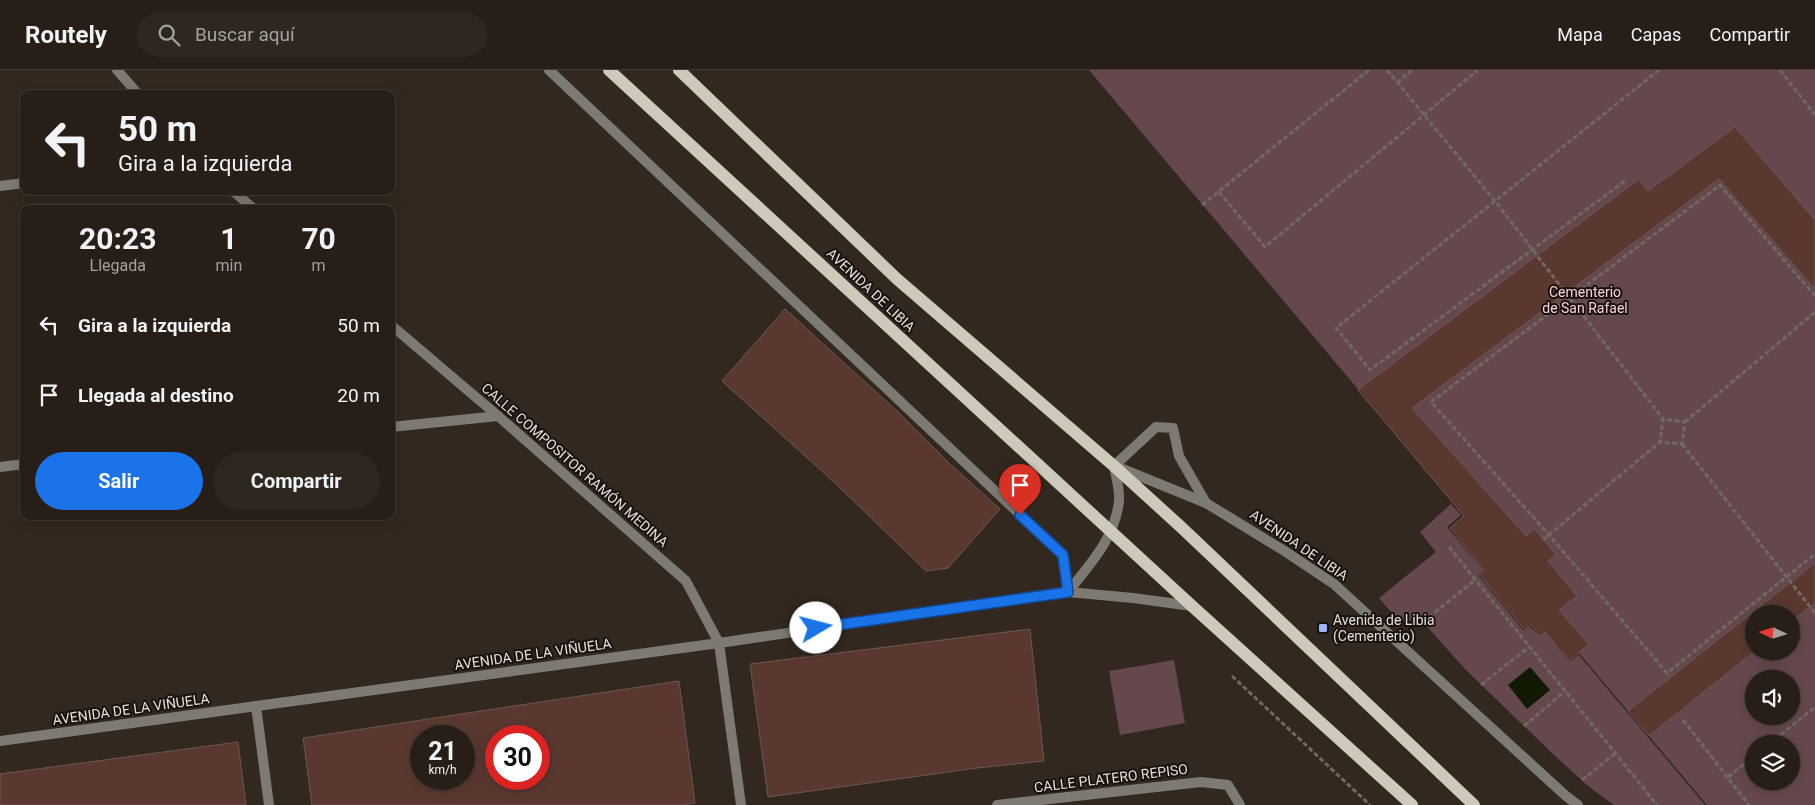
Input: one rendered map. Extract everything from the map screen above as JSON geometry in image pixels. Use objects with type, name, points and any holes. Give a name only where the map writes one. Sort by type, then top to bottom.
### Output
[{"type":"main road","name":"AVENIDA DE LIBIA","points":[[609,70],[1192,606],[1412,805]]},
{"type":"main road","name":"AVENIDA DE LIBIA","points":[[679,70],[897,279],[1114,466],[1188,533],[1474,805]]},
{"type":"street","points":[[117,70],[134,90]]},
{"type":"street","points":[[549,70],[1063,555],[1068,592]]},
{"type":"street","points":[[0,186],[20,184]]},
{"type":"street","points":[[238,195],[250,205]]},
{"type":"street","name":"CALLE COMPOSITOR RAMÓN MEDINA","points":[[395,328],[686,581],[719,643]]},
{"type":"street","points":[[395,427],[498,416]]},
{"type":"street","points":[[1068,592],[1099,552],[1112,531],[1119,500],[1114,466],[1156,427],[1173,428],[1178,456],[1206,503]]},
{"type":"street","points":[[0,467],[20,464]]},
{"type":"street","name":"AVENIDA DE LIBIA","points":[[1114,466],[1206,503],[1334,584],[1578,805]]},
{"type":"street","name":"AVENIDA DE LA VIÑUELA","points":[[0,741],[719,643],[1068,592],[1192,606]]},
{"type":"street","points":[[719,643],[741,805]]},
{"type":"street","points":[[256,706],[268,805]]},
{"type":"street","name":"CALLE PLATERO REPISO","points":[[997,805],[1201,782],[1228,785],[1240,805]]},
{"type":"path","points":[[1202,205],[1369,70]]},
{"type":"path","points":[[1387,70],[1495,201],[1664,420],[1685,422]]},
{"type":"path","points":[[1397,82],[1412,70]]},
{"type":"path","points":[[1219,192],[1266,248],[1478,70]]},
{"type":"path","points":[[1625,181],[1370,370],[1336,328],[1659,70]]},
{"type":"path","points":[[1780,70],[1815,115]]},
{"type":"path","points":[[1815,296],[1720,185],[1431,402],[1549,535],[1667,673],[1815,554]]},
{"type":"path","points":[[1815,312],[1685,422],[1682,444],[1815,613]]},
{"type":"path","points":[[1543,540],[1660,442],[1664,420]]},
{"type":"path","points":[[1660,442],[1682,444]]},
{"type":"path","points":[[1449,547],[1657,805]]},
{"type":"path","points":[[1423,622],[1474,580]]},
{"type":"path","points":[[1481,685],[1529,646]]},
{"type":"path","points":[[1524,726],[1565,692]]},
{"type":"path","points":[[1780,735],[1815,707]]},
{"type":"path","points":[[1683,720],[1750,805]]},
{"type":"path","points":[[1582,780],[1616,753]]},
{"type":"path","points":[[1728,777],[1745,763]]},
{"type":"green space","name":"Cementerio de San Rafael","points":[[1089,70],[1815,70],[1815,805],[1707,805],[1579,653],[1569,661],[1558,649],[1567,641],[1554,625],[1544,634],[1554,627],[1566,640],[1557,648],[1569,662],[1579,655],[1705,805],[1614,805],[1588,786],[1465,669],[1423,622],[1398,620],[1379,598],[1436,552],[1420,532],[1451,504],[1461,515],[1447,527],[1483,570],[1479,574],[1484,570],[1450,528],[1464,515]],"holes":[[[1479,574],[1500,599],[1531,625],[1541,637],[1530,627],[1524,631]]]},
{"type":"green space","points":[[1174,660],[1185,723],[1120,735],[1109,671]]},
{"type":"shaded area","points":[[1530,667],[1550,690],[1527,709],[1508,685]]},
{"type":"building","points":[[1735,127],[1815,220],[1815,289],[1719,179],[1412,408],[1526,536],[1535,529],[1556,555],[1548,561],[1577,596],[1559,610],[1589,644],[1569,661],[1545,632],[1540,636],[1531,625],[1525,630],[1479,574],[1484,570],[1450,528],[1464,516],[1358,390],[1639,179],[1648,191]]},
{"type":"building","points":[[785,309],[1000,509],[948,568],[926,571],[835,483],[722,381]]},
{"type":"building","points":[[1815,563],[1815,603],[1800,615],[1800,605],[1762,605]]},
{"type":"building","points":[[1745,618],[1745,659],[1649,736],[1628,711]]},
{"type":"building","points":[[1030,629],[1044,761],[977,768],[768,797],[750,664]]},
{"type":"building","points":[[679,681],[695,803],[683,805],[312,805],[303,738]]},
{"type":"building","points":[[238,742],[246,805],[0,805],[0,774]]},
{"type":"place","name":"Avenida de Libia (Cementerio)","points":[[1323,628]]},
{"type":"route","points":[[816,628],[1068,592],[1063,555],[1020,515]]}]
